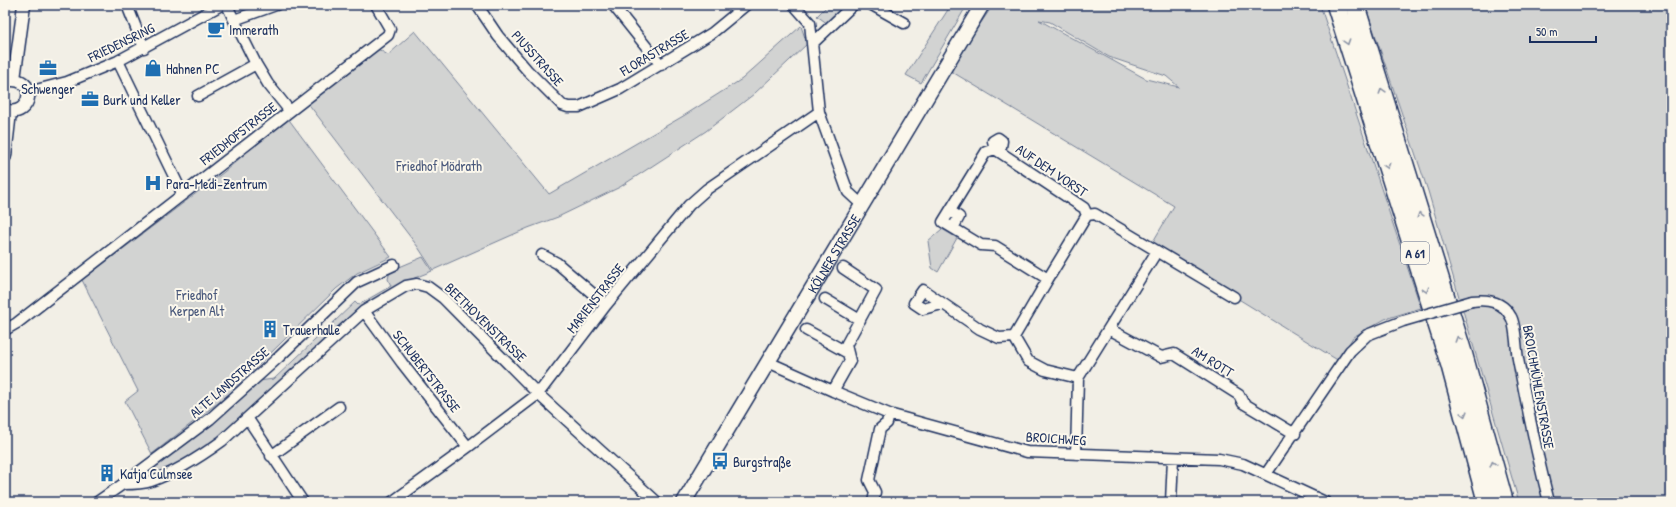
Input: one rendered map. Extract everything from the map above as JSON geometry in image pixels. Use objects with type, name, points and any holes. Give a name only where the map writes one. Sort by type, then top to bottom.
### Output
[{"type":"highway","name":"A 61","points":[[1336,5],[1450,364],[1487,502]]},
{"type":"highway","name":"A 61","points":[[1355,5],[1463,354],[1504,502]]},
{"type":"main road","name":"KÖLNER STRASSE","points":[[684,502],[982,5]]},
{"type":"street","points":[[5,156],[8,111],[21,110],[28,102],[28,92],[25,85],[20,81],[10,80],[24,5]]},
{"type":"street","points":[[127,5],[144,48]]},
{"type":"street","name":"FRIEDENSRING","points":[[28,92],[67,82],[118,61],[221,5]]},
{"type":"street","points":[[227,5],[256,64],[268,84],[289,110]]},
{"type":"street","points":[[234,20],[276,5]]},
{"type":"street","name":"FRIEDHOFSTRASSE","points":[[5,330],[17,323],[183,195],[289,110],[388,35],[390,29],[376,5]]},
{"type":"street","points":[[613,5],[661,65]]},
{"type":"street","name":"FLORASTRASSE","points":[[568,107],[578,107],[620,89],[712,33],[746,5]]},
{"type":"street","points":[[794,5],[810,23],[819,112],[848,192],[862,206]]},
{"type":"street","points":[[812,44],[853,5]]},
{"type":"street","points":[[872,5],[904,23]]},
{"type":"street","name":"PIUSSTRASSE","points":[[480,6],[498,36],[527,70],[562,105],[568,107]]},
{"type":"street","points":[[118,61],[183,195]]},
{"type":"street","points":[[198,96],[256,64]]},
{"type":"street","name":"MARIENSTRASSE","points":[[392,502],[538,394],[606,305],[689,205],[707,189],[819,112]]},
{"type":"street","name":"AUF DEM VORST","points":[[1014,337],[1087,215],[1084,208],[995,149],[986,152],[943,222],[981,245],[995,246],[1048,279]]},
{"type":"street","points":[[1087,215],[1095,214],[1234,297]]},
{"type":"street","points":[[1076,454],[1078,378],[1157,251]]},
{"type":"street","points":[[542,255],[556,263],[606,305]]},
{"type":"street","name":"ALTE LANDSTRASSE","points":[[97,502],[210,418],[238,394],[357,282],[394,265]]},
{"type":"street","points":[[833,391],[850,360],[846,345],[876,290],[843,268]]},
{"type":"street","name":"BEETHOVENSTRASSE","points":[[123,484],[138,484],[151,481],[196,460],[248,419],[364,311],[406,286],[417,284],[428,286],[443,298],[538,394],[657,502]]},
{"type":"street","points":[[825,299],[860,320]]},
{"type":"street","name":"BROICHMÜHLENSTRASSE","points":[[1266,474],[1295,434],[1350,351],[1367,335],[1403,320],[1472,302],[1482,300],[1494,301],[1504,307],[1512,318],[1517,356],[1536,450],[1549,502]]},
{"type":"street","points":[[942,304],[980,329],[999,338],[1014,337],[1028,361],[1045,370],[1078,378]]},
{"type":"street","name":"SCHUBERTSTRASSE","points":[[364,311],[402,363],[468,447]]},
{"type":"street","name":"AM ROTT","points":[[1109,329],[1161,357],[1174,354],[1239,395],[1243,403],[1295,434]]},
{"type":"street","points":[[806,330],[848,354]]},
{"type":"street","name":"BROICHWEG","points":[[768,362],[889,414],[1027,452],[1219,459],[1243,464],[1325,502]]},
{"type":"street","points":[[271,456],[339,407]]},
{"type":"street","points":[[873,502],[875,492],[869,480],[880,429],[887,423],[889,414]]},
{"type":"street","points":[[248,419],[271,456],[303,502]]},
{"type":"street","points":[[1171,502],[1173,458]]},
{"type":"green space","points":[[828,5],[848,5],[828,24],[817,16]]},
{"type":"green space","points":[[951,5],[967,5],[921,83],[906,75]]},
{"type":"green space","points":[[993,5],[1320,5],[1421,308],[1385,319],[1353,337],[1339,361],[1151,245],[1174,206],[949,70]],"holes":[[[1039,20],[1050,22],[1109,57],[1166,76],[1179,87],[1146,79]]]},
{"type":"green space","points":[[1365,5],[1671,5],[1671,502],[1519,502],[1428,191]]},
{"type":"green space","name":"Friedhof Mödrath","points":[[801,26],[807,44],[754,94],[706,131],[620,187],[558,217],[528,228],[433,270],[418,247],[307,102],[378,49],[388,55],[415,31],[549,194],[685,115],[742,79]]},
{"type":"green space","name":"Friedhof Kerpen Alt","points":[[287,117],[391,257],[357,273],[336,289],[227,396],[152,454],[125,401],[138,391],[82,280],[224,172]]},
{"type":"green space","points":[[942,229],[957,238],[938,272],[932,268],[928,241]]},
{"type":"green space","points":[[423,257],[432,271],[407,281],[359,308],[325,338],[224,436],[203,450],[162,472],[139,480],[138,478],[258,381],[274,379],[355,302],[358,305],[391,286],[388,279],[390,271]]},
{"type":"place","name":"Immerath","points":[[216,29]]},
{"type":"place","name":"Schwenger","points":[[48,68]]},
{"type":"place","name":"Hahnen PC","points":[[153,68]]},
{"type":"place","name":"Burk und Keller","points":[[90,99]]},
{"type":"place","name":"Para-Medi-Zentrum","points":[[153,183]]},
{"type":"place","name":"Trauerhalle","points":[[270,329]]},
{"type":"place","name":"Burgstraße","points":[[720,461]]},
{"type":"place","name":"Katja Culmsee","points":[[107,473]]}]
